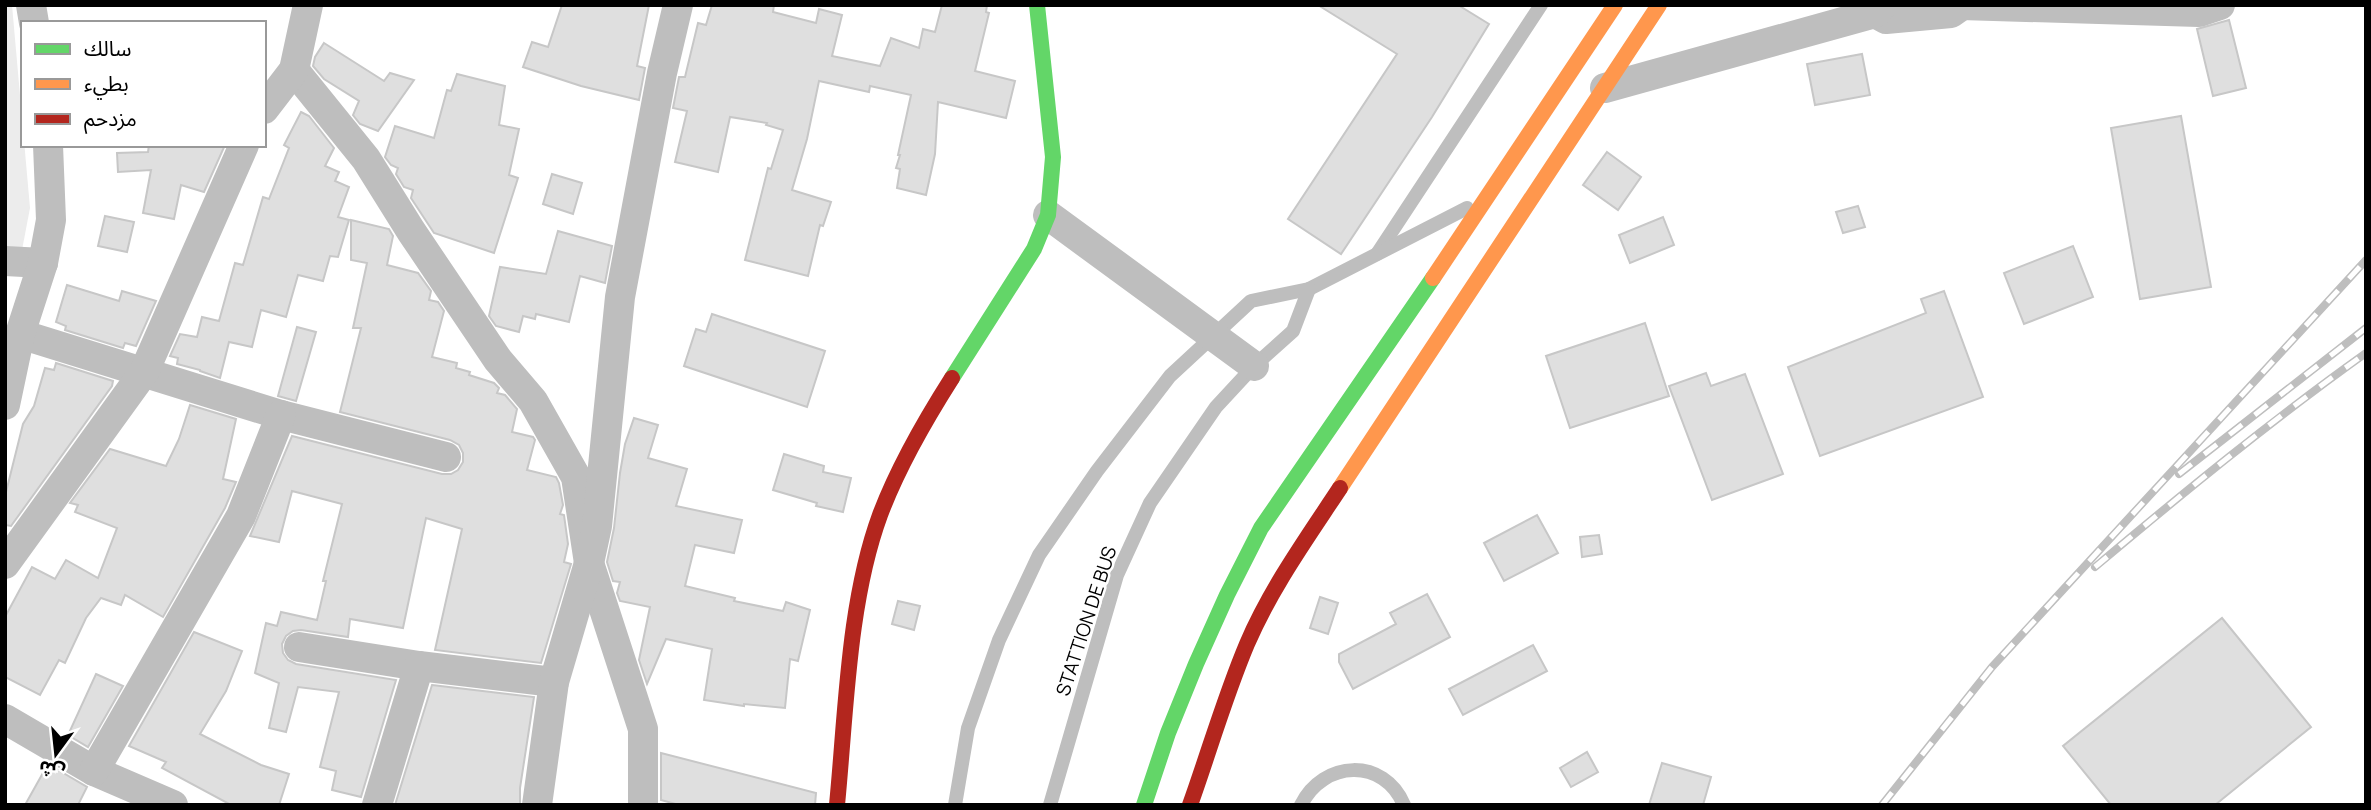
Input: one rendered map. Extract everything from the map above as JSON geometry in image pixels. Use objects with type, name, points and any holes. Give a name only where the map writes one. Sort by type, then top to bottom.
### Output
[{"type":"main road","points":[[837,805],[860,592],[880,516],[920,426],[1023,268],[1048,215],[1053,157],[1037,5]]},
{"type":"main road","points":[[1190,805],[1247,644],[1264,609],[1589,80],[1615,5]]},
{"type":"main road","points":[[1144,805],[1160,753],[1188,680],[1231,583],[1261,528],[1490,197],[1589,80],[1659,5]]},
{"type":"street","points":[[266,106],[294,70],[308,5]]},
{"type":"street","points":[[537,805],[554,682],[589,563],[597,526],[620,297],[662,73],[678,5]]},
{"type":"street","points":[[1589,80],[1878,9],[1886,19],[1951,13],[1961,5],[2199,12],[2220,5]]},
{"type":"street","points":[[294,70],[366,159],[498,360],[533,401],[576,477],[589,563],[643,729],[643,805]]},
{"type":"street","points":[[5,405],[20,334],[43,263],[51,220],[48,147]]},
{"type":"street","points":[[5,564],[144,372],[243,147]]},
{"type":"street","points":[[1048,215],[1254,366]]},
{"type":"street","points":[[5,261],[43,263]]},
{"type":"street","points":[[20,334],[281,415],[446,457]]},
{"type":"street","points":[[94,771],[241,516],[281,415]]},
{"type":"street","points":[[299,647],[419,666],[554,682]]},
{"type":"street","points":[[377,805],[419,666]]},
{"type":"street","points":[[5,719],[94,771],[173,805]]},
{"type":"lane","points":[[1377,256],[1541,5]]},
{"type":"lane","points":[[956,805],[968,728],[999,640],[1039,555],[1097,471],[1170,376],[1251,301],[1309,289],[1490,197]]},
{"type":"lane","name":"STATTION DE BUS","points":[[1050,805],[1117,575],[1150,502],[1216,407],[1254,366],[1293,331],[1309,289]]},
{"type":"lane","points":[[1301,805],[1307,793],[1320,780],[1336,772],[1354,769],[1372,773],[1388,782],[1404,805]]},
{"type":"shaded area","points":[[5,5],[12,5],[21,106],[21,147],[25,147],[30,208],[22,250],[5,249]]},
{"type":"building","points":[[562,5],[649,5],[637,66],[645,68],[639,100],[581,86],[523,67],[532,42],[548,47]]},
{"type":"building","points":[[712,5],[774,5],[773,12],[816,23],[819,9],[842,15],[832,56],[880,66],[891,38],[919,48],[923,29],[935,32],[942,5],[987,5],[986,12],[989,13],[975,71],[1015,81],[1006,118],[938,102],[935,154],[926,195],[897,188],[900,169],[896,168],[911,95],[870,86],[869,92],[819,81],[807,139],[792,190],[831,202],[823,226],[820,225],[808,276],[745,260],[768,168],[771,169],[783,130],[766,125],[767,123],[730,117],[718,172],[675,162],[687,111],[673,108],[679,77],[685,77],[698,23],[706,25]]},
{"type":"building","points":[[1318,5],[1458,5],[1489,24],[1432,117],[1341,254],[1288,219],[1397,54]]},
{"type":"building","points":[[2229,20],[2246,88],[2213,96],[2197,29]]},
{"type":"building","points":[[324,43],[384,81],[390,73],[414,80],[378,131],[360,124],[353,115],[359,101],[324,79],[313,66]]},
{"type":"building","points":[[1862,54],[1870,95],[1815,105],[1807,64]]},
{"type":"building","points":[[457,74],[505,86],[499,125],[519,129],[509,175],[518,178],[494,253],[434,233],[411,198],[413,190],[404,187],[396,174],[398,168],[391,165],[385,157],[395,126],[434,138],[447,90],[451,91]]},
{"type":"building","points":[[301,112],[309,116],[334,148],[325,166],[339,172],[335,181],[349,187],[338,217],[349,220],[338,257],[330,256],[323,281],[298,275],[286,317],[261,310],[252,347],[229,342],[220,378],[177,364],[178,358],[170,356],[180,334],[197,337],[202,317],[219,321],[235,263],[243,265],[263,197],[269,199],[289,148],[284,145]]},
{"type":"building","points":[[2181,116],[2211,287],[2140,299],[2111,128]]},
{"type":"building","points":[[149,147],[224,147],[204,192],[181,185],[174,219],[143,213],[151,170],[118,172],[117,153],[148,152]]},
{"type":"building","points":[[1607,152],[1641,177],[1618,210],[1583,185]]},
{"type":"building","points":[[552,174],[582,183],[573,214],[543,204]]},
{"type":"building","points":[[1858,206],[1865,227],[1843,233],[1836,212]]},
{"type":"building","points":[[105,216],[134,222],[127,252],[98,246]]},
{"type":"building","points":[[1663,217],[1674,245],[1630,263],[1619,235]]},
{"type":"building","points":[[351,220],[389,229],[393,236],[387,265],[418,273],[431,291],[429,300],[438,302],[444,311],[432,357],[457,363],[456,368],[494,383],[499,388],[497,393],[505,395],[517,409],[512,432],[533,437],[535,440],[527,470],[556,477],[559,483],[563,505],[560,514],[564,515],[568,544],[564,562],[571,564],[541,663],[435,650],[462,529],[426,518],[403,628],[350,619],[348,637],[301,630],[286,636],[282,644],[283,653],[288,660],[296,664],[396,680],[361,797],[332,790],[336,771],[320,767],[339,692],[298,687],[286,732],[269,728],[279,683],[255,673],[266,623],[277,626],[281,612],[317,620],[326,581],[323,581],[342,504],[292,491],[279,542],[250,536],[292,436],[442,474],[451,474],[458,470],[463,462],[463,453],[459,445],[450,440],[340,412],[361,328],[353,328],[367,263],[351,260]]},
{"type":"building","points":[[558,231],[612,246],[605,283],[580,276],[569,322],[536,314],[535,319],[523,316],[519,332],[496,326],[489,316],[500,267],[546,274]]},
{"type":"building","points":[[2073,246],[2093,297],[2024,324],[2004,273]]},
{"type":"building","points":[[67,285],[119,301],[122,291],[156,301],[136,346],[125,343],[123,348],[65,330],[66,326],[56,322]]},
{"type":"building","points":[[1944,291],[1983,397],[1820,456],[1788,367],[1926,313],[1921,299]]},
{"type":"building","points":[[712,314],[825,351],[807,407],[684,366],[696,329],[706,332]]},
{"type":"building","points":[[1645,323],[1669,396],[1570,428],[1546,356]]},
{"type":"building","points":[[297,327],[316,332],[296,401],[278,396]]},
{"type":"building","points":[[56,363],[113,381],[112,386],[11,526],[5,525],[5,496],[23,424],[34,406],[45,368],[54,370]]},
{"type":"building","points":[[1706,373],[1711,386],[1745,374],[1783,474],[1712,500],[1669,386]]},
{"type":"building","points":[[190,405],[236,419],[223,479],[236,482],[225,508],[163,617],[125,595],[121,605],[101,598],[86,618],[65,663],[59,660],[40,695],[5,677],[5,617],[32,567],[55,579],[66,560],[98,578],[117,528],[75,512],[78,505],[70,503],[110,449],[166,466],[179,439]]},
{"type":"building","points":[[634,418],[658,425],[648,458],[687,469],[676,506],[742,520],[734,553],[695,545],[685,586],[735,598],[734,601],[783,611],[786,602],[810,610],[798,661],[790,659],[785,708],[704,700],[712,649],[666,639],[647,684],[639,660],[650,607],[620,601],[617,593],[620,582],[613,581],[607,562],[625,444]]},
{"type":"building","points":[[784,454],[824,466],[823,472],[851,478],[843,512],[816,506],[817,503],[773,490]]},
{"type":"building","points":[[1537,515],[1558,553],[1504,581],[1484,543]]},
{"type":"building","points":[[1599,535],[1602,554],[1582,557],[1580,537]]},
{"type":"building","points":[[1427,594],[1450,637],[1353,689],[1339,662],[1339,654],[1396,624],[1390,613]]},
{"type":"building","points":[[1320,597],[1338,603],[1328,634],[1310,628]]},
{"type":"building","points":[[898,601],[920,606],[914,630],[892,624]]},
{"type":"building","points":[[2222,618],[2311,727],[2215,805],[2111,805],[2063,746]]},
{"type":"building","points":[[194,632],[242,651],[226,691],[200,734],[261,765],[289,774],[279,805],[231,805],[162,768],[166,762],[129,746]]},
{"type":"building","points":[[1533,645],[1547,671],[1463,715],[1449,689]]},
{"type":"building","points":[[96,674],[123,686],[88,747],[68,735]]},
{"type":"building","points":[[432,685],[534,697],[520,788],[520,805],[395,805]]},
{"type":"building","points":[[1587,752],[1598,772],[1571,787],[1560,768]]},
{"type":"building","points":[[661,753],[816,793],[815,805],[679,805],[661,800]]},
{"type":"building","points":[[1662,763],[1711,777],[1703,805],[1649,805]]},
{"type":"building","points":[[48,764],[87,787],[78,805],[25,805]]},
{"type":"railway","points":[[1882,805],[1992,667],[2366,260]]},
{"type":"railway","points":[[2179,474],[2366,328]]},
{"type":"railway","points":[[2095,567],[2228,457],[2366,353]]},
{"type":"traffic: fast","points":[[952,378],[1034,249],[1048,215],[1053,157],[1037,5]]},
{"type":"traffic: fast","points":[[1144,805],[1168,733],[1196,664],[1261,528],[1433,278]]},
{"type":"traffic: slow","points":[[1433,278],[1615,5]]},
{"type":"traffic: slow","points":[[1340,488],[1659,5]]},
{"type":"traffic: jam","points":[[837,805],[850,658],[869,549],[887,497],[903,462],[952,378]]},
{"type":"traffic: jam","points":[[1190,805],[1247,644],[1290,564],[1340,488]]}]
